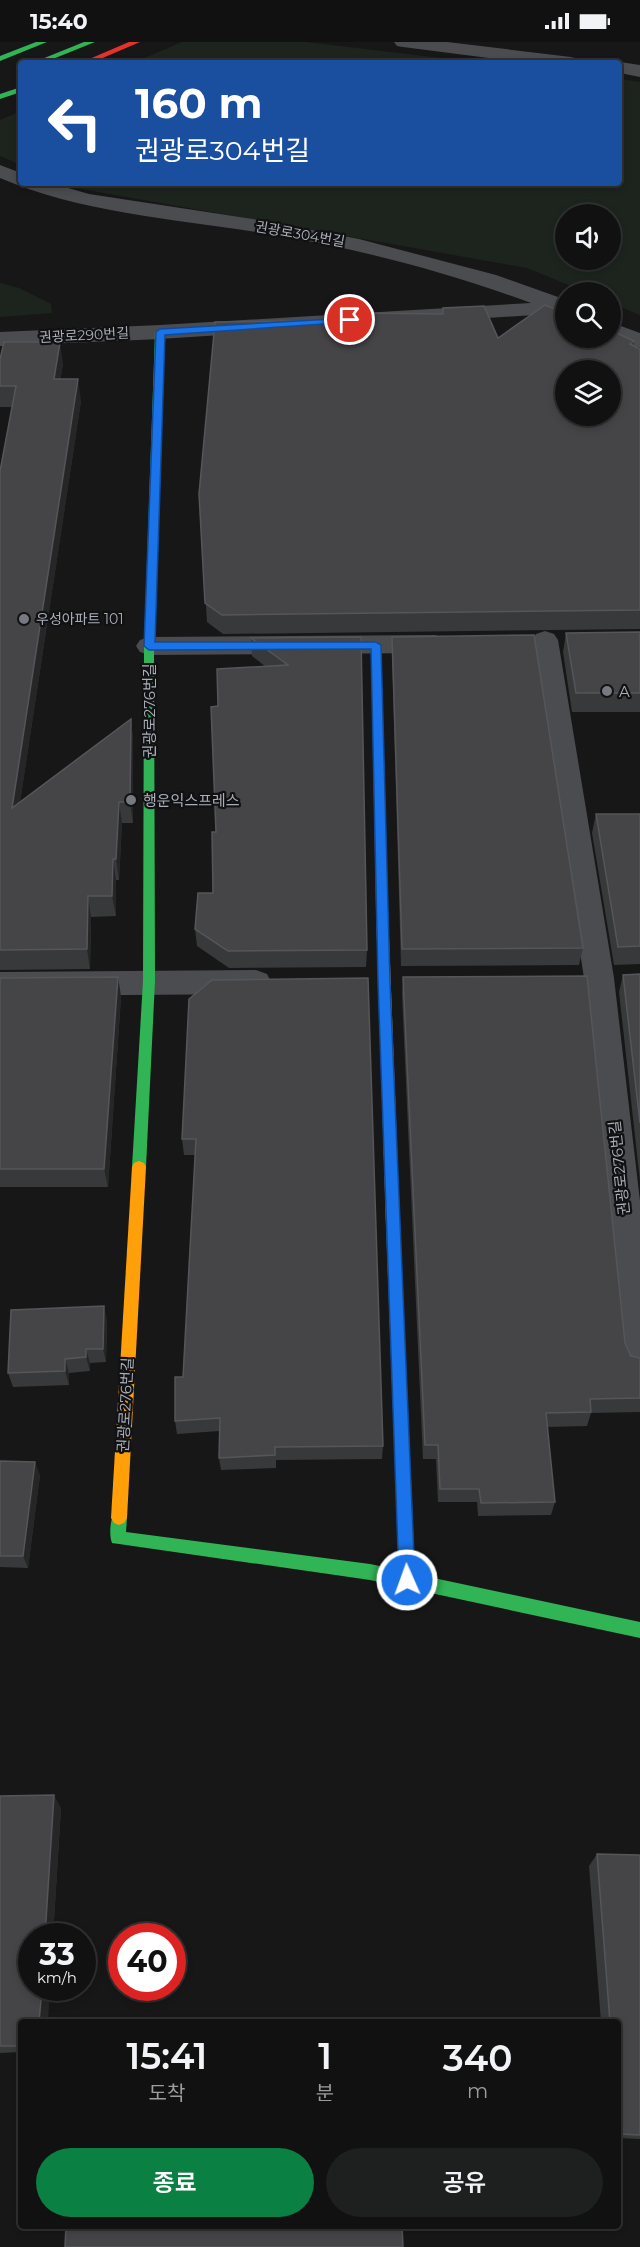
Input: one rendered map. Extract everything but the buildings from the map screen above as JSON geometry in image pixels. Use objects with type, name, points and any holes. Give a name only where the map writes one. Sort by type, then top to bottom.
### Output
[{"type":"street","points":[[0,44],[6,42]]},
{"type":"street","points":[[0,59],[43,42]]},
{"type":"street","points":[[44,60],[91,42]]},
{"type":"street","points":[[91,60],[136,42]]},
{"type":"street","points":[[404,42],[544,60]]},
{"type":"street","points":[[465,51],[487,42]]},
{"type":"street","points":[[622,68],[640,70]]},
{"type":"street","points":[[0,97],[18,90]]},
{"type":"street","points":[[0,171],[18,179]]},
{"type":"street","name":"권광로304번길","points":[[40,186],[87,200],[265,227],[359,245],[488,280],[555,304]]},
{"type":"street","name":"권광로290번길","points":[[0,339],[555,309]]},
{"type":"street","name":"권광로276번길","points":[[160,332],[149,646],[149,981],[118,1538],[370,1572],[640,1630]]},
{"type":"street","points":[[621,332],[640,340]]},
{"type":"street","name":"권광로276번길","points":[[546,641],[587,979],[640,1357]]},
{"type":"street","points":[[149,646],[455,643]]},
{"type":"street","points":[[376,645],[384,982],[407,1580]]},
{"type":"street","points":[[587,979],[630,978]]},
{"type":"street","points":[[0,984],[149,981],[278,982]]},
{"type":"shaded area","points":[[182,42],[306,42],[458,60],[140,60]]},
{"type":"shaded area","points":[[622,79],[640,82],[640,315],[621,307],[621,282],[561,282],[527,268],[71,186],[622,186]]},
{"type":"shaded area","points":[[18,112],[18,164],[0,156],[0,120]]},
{"type":"shaded area","points":[[0,283],[19,288],[51,304],[52,313],[0,317]]},
{"type":"traffic: fast","points":[[0,59],[43,42]]},
{"type":"traffic: fast","points":[[44,60],[91,42]]},
{"type":"traffic: fast","points":[[0,97],[18,90]]},
{"type":"traffic: fast","points":[[139,1167],[149,981],[149,646],[160,332]]},
{"type":"traffic: fast","points":[[393,1225],[407,1580]]},
{"type":"traffic: fast","points":[[119,1518],[118,1538],[370,1572],[640,1630]]},
{"type":"traffic: slow","points":[[382,911],[393,1225]]},
{"type":"traffic: slow","points":[[119,1518],[139,1167]]},
{"type":"traffic: jam","points":[[91,60],[136,42]]},
{"type":"traffic: jam","points":[[376,645],[382,911]]},
{"type":"place","name":"우성아파트 101","points":[[24,619]]},
{"type":"place","name":"A","points":[[607,691]]},
{"type":"place","name":"행운익스프레스","points":[[131,800]]},
{"type":"route","points":[[350,320],[160,332],[149,646],[376,645],[384,982],[407,1580]]}]
